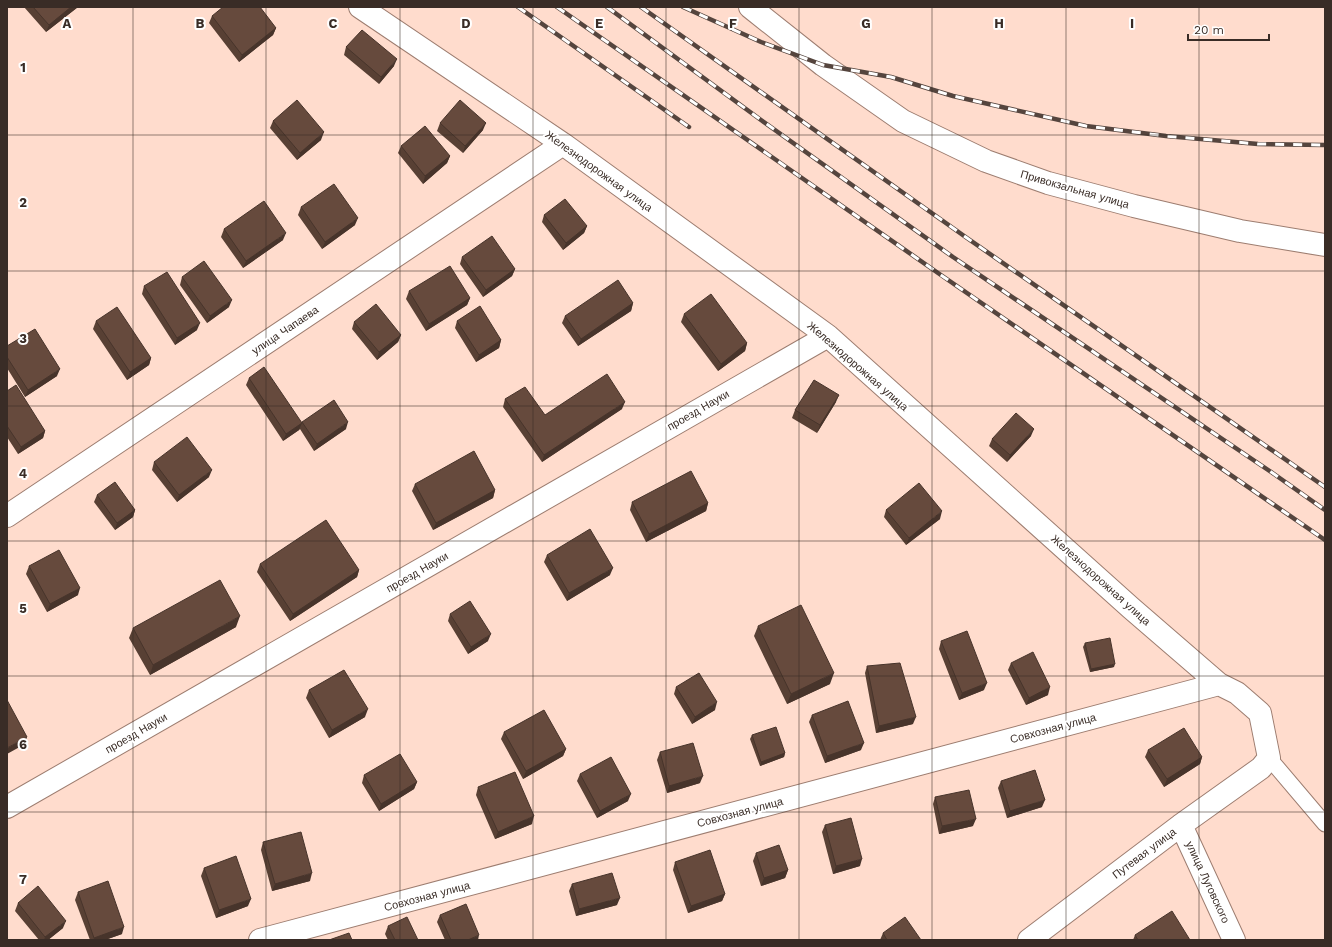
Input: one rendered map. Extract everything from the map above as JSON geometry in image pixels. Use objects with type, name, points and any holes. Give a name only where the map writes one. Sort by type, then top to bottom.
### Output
[{"type":"street","name":"Железнодорожная улица","points":[[360,7],[562,144],[828,336],[1125,602],[1219,684],[1237,693],[1260,713],[1265,763]]},
{"type":"street","name":"Привокзальная улица","points":[[750,7],[823,65],[903,121],[986,161],[1048,183],[1240,231],[1325,244]]},
{"type":"street","name":"улица Чапаева","points":[[7,516],[562,144]]},
{"type":"street","name":"проезд Науки","points":[[7,808],[828,336]]},
{"type":"street","name":"Совхозная улица","points":[[260,940],[1219,684]]},
{"type":"street","name":"Путевая улица","points":[[1029,940],[1265,763]]},
{"type":"street","name":"улица Луговского","points":[[1181,825],[1234,940]]},
{"type":"lane","points":[[1265,763],[1325,824]]},
{"type":"building","points":[[33,7],[71,7],[49,25]]},
{"type":"building","points":[[223,7],[260,7],[276,28],[242,55],[212,16]]},
{"type":"building","points":[[362,30],[397,59],[381,77],[346,47]]},
{"type":"building","points":[[297,100],[324,132],[300,153],[273,121]]},
{"type":"building","points":[[460,100],[486,123],[465,146],[440,123]]},
{"type":"building","points":[[425,126],[450,156],[425,176],[401,146]]},
{"type":"building","points":[[334,184],[358,218],[325,242],[301,207]]},
{"type":"building","points":[[565,199],[587,226],[566,243],[544,215]]},
{"type":"building","points":[[264,201],[286,233],[246,261],[224,229]]},
{"type":"building","points":[[492,236],[515,269],[486,290],[462,257]]},
{"type":"building","points":[[204,261],[232,300],[210,316],[182,277]]},
{"type":"building","points":[[450,266],[470,298],[429,324],[409,291]]},
{"type":"building","points":[[167,272],[200,323],[177,338],[144,286]]},
{"type":"building","points":[[618,280],[633,303],[581,339],[565,316]]},
{"type":"building","points":[[711,294],[747,343],[721,364],[684,314]]},
{"type":"building","points":[[376,304],[401,335],[379,352],[354,322]]},
{"type":"building","points":[[480,306],[501,340],[479,355],[457,321]]},
{"type":"building","points":[[117,307],[151,358],[130,372],[96,321]]},
{"type":"building","points":[[35,329],[60,369],[28,390],[7,357],[7,346]]},
{"type":"building","points":[[264,367],[302,423],[286,434],[249,378]]},
{"type":"building","points":[[607,374],[625,402],[544,455],[505,399],[525,387],[545,415]]},
{"type":"building","points":[[814,380],[839,395],[820,425],[795,410]]},
{"type":"building","points":[[16,385],[45,431],[21,447],[7,426],[7,391]]},
{"type":"building","points":[[334,400],[348,422],[317,444],[302,422]]},
{"type":"building","points":[[1016,413],[1034,429],[1010,455],[992,439]]},
{"type":"building","points":[[187,437],[212,470],[179,495],[154,462]]},
{"type":"building","points":[[474,451],[495,490],[436,523],[415,484]]},
{"type":"building","points":[[691,471],[708,503],[649,534],[632,502]]},
{"type":"building","points":[[115,482],[135,510],[117,523],[97,495]]},
{"type":"building","points":[[919,483],[942,511],[909,538],[886,510]]},
{"type":"building","points":[[326,520],[359,570],[293,614],[260,564]]},
{"type":"building","points":[[590,529],[613,568],[569,593],[547,555]]},
{"type":"building","points":[[59,550],[80,588],[50,604],[29,566]]},
{"type":"building","points":[[220,580],[240,616],[153,665],[133,628]]},
{"type":"building","points":[[470,601],[491,634],[471,647],[450,614]]},
{"type":"building","points":[[801,605],[834,673],[791,694],[758,626]]},
{"type":"building","points":[[967,631],[987,683],[962,693],[941,641]]},
{"type":"building","points":[[1110,638],[1115,664],[1091,669],[1085,643]]},
{"type":"building","points":[[1033,652],[1050,687],[1029,698],[1011,663]]},
{"type":"building","points":[[900,663],[916,717],[879,726],[867,666]]},
{"type":"building","points":[[344,670],[368,709],[332,730],[309,690]]},
{"type":"building","points":[[699,673],[717,702],[695,717],[676,687]]},
{"type":"building","points":[[7,700],[27,737],[7,748]]},
{"type":"building","points":[[848,701],[864,743],[827,756],[812,715]]},
{"type":"building","points":[[544,710],[566,749],[526,771],[504,732]]},
{"type":"building","points":[[776,727],[785,753],[761,762],[752,735]]},
{"type":"building","points":[[1184,728],[1202,757],[1167,779],[1148,750]]},
{"type":"building","points":[[693,743],[703,776],[669,786],[660,752]]},
{"type":"building","points":[[400,754],[417,782],[381,804],[364,775]]},
{"type":"building","points":[[611,757],[631,794],[600,811],[580,774]]},
{"type":"building","points":[[1035,770],[1045,800],[1010,811],[1001,781]]},
{"type":"building","points":[[515,772],[534,816],[498,832],[478,787]]},
{"type":"building","points":[[969,790],[976,819],[942,826],[935,797]]},
{"type":"building","points":[[851,818],[862,859],[836,866],[825,825]]},
{"type":"building","points":[[301,832],[312,873],[275,884],[263,842]]},
{"type":"building","points":[[779,845],[788,870],[764,878],[756,853]]},
{"type":"building","points":[[710,850],[725,894],[691,906],[675,862]]},
{"type":"building","points":[[236,856],[251,899],[219,910],[204,868]]},
{"type":"building","points":[[612,873],[620,898],[579,909],[572,884]]},
{"type":"building","points":[[108,881],[124,927],[94,938],[78,892]]},
{"type":"building","points":[[38,886],[66,921],[45,937],[18,903]]},
{"type":"building","points":[[466,904],[479,935],[468,940],[451,940],[440,915]]},
{"type":"building","points":[[1172,911],[1190,940],[1138,940],[1135,935]]},
{"type":"building","points":[[407,917],[418,940],[395,940],[388,926]]},
{"type":"building","points":[[905,917],[921,940],[887,940],[883,933]]},
{"type":"building","points":[[349,933],[352,940],[329,940]]},
{"type":"railway","points":[[518,7],[689,127]]},
{"type":"railway","points":[[557,7],[938,273],[1325,540]]},
{"type":"railway","points":[[607,7],[761,120],[953,257],[1325,510]]},
{"type":"railway","points":[[641,7],[967,238],[1325,487]]},
{"type":"railway","points":[[683,7],[761,42],[823,65],[891,77],[953,96],[1086,126],[1166,136],[1258,144],[1325,145]]}]
